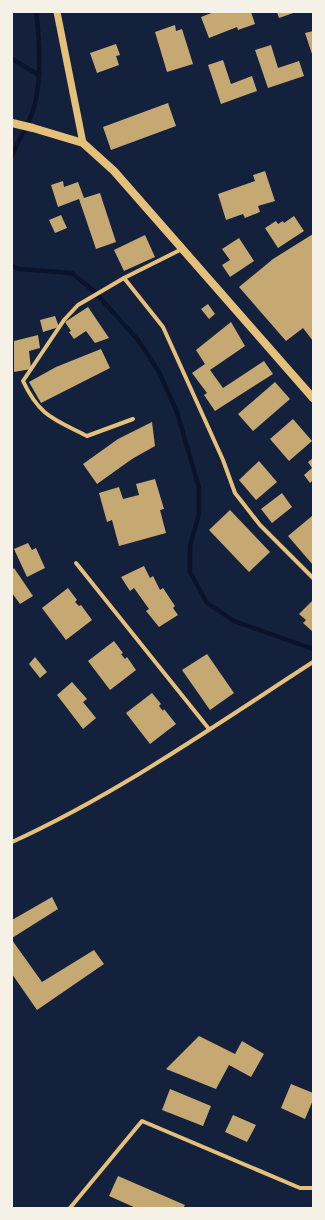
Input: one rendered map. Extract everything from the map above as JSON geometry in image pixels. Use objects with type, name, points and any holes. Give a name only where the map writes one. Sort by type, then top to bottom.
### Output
[{"type":"main road","points":[[14,124],[83,143],[114,171],[313,398]]},
{"type":"street","points":[[57,12],[83,143]]},
{"type":"street","points":[[133,419],[88,436],[43,412],[31,397],[24,381],[64,320],[78,305],[124,278],[182,249]]},
{"type":"street","points":[[124,278],[163,327],[223,460],[235,493],[260,525],[313,578]]},
{"type":"street","points":[[76,563],[209,729]]},
{"type":"street","points":[[12,842],[56,822],[132,780],[313,662]]},
{"type":"street","points":[[70,1208],[142,1121],[300,1188],[313,1188]]},
{"type":"building","points":[[214,12],[251,12],[255,24],[238,30],[237,27],[209,38],[201,17]]},
{"type":"building","points":[[277,12],[296,12],[279,18]]},
{"type":"building","points":[[175,25],[176,31],[182,29],[193,64],[167,72],[155,32]]},
{"type":"building","points":[[313,31],[313,57],[305,33]]},
{"type":"building","points":[[116,44],[120,55],[116,56],[119,65],[97,73],[90,53]]},
{"type":"building","points":[[271,45],[278,68],[299,61],[304,76],[268,88],[255,50]]},
{"type":"building","points":[[223,60],[231,84],[252,76],[257,91],[221,104],[208,65]]},
{"type":"building","points":[[168,103],[176,126],[111,150],[103,127]]},
{"type":"building","points":[[265,171],[275,201],[258,206],[260,212],[245,218],[243,214],[226,220],[218,194],[255,181],[253,175]]},
{"type":"building","points":[[63,181],[64,187],[78,182],[84,198],[100,193],[116,242],[96,249],[79,199],[58,207],[51,185]]},
{"type":"building","points":[[61,215],[67,228],[55,233],[49,220]]},
{"type":"building","points":[[294,216],[304,231],[278,248],[265,228],[276,221],[278,224],[283,221],[284,223]]},
{"type":"building","points":[[313,234],[313,341],[303,328],[286,341],[239,287],[273,259]]},
{"type":"building","points":[[145,235],[155,257],[124,271],[114,250]]},
{"type":"building","points":[[239,238],[254,261],[230,277],[222,265],[230,260],[222,249]]},
{"type":"building","points":[[208,304],[215,314],[209,319],[201,309]]},
{"type":"building","points":[[88,307],[109,338],[95,343],[86,331],[74,339],[69,332],[71,331],[65,322]]},
{"type":"building","points":[[55,316],[59,327],[43,332],[40,320]]},
{"type":"building","points":[[231,322],[245,346],[210,370],[223,388],[264,361],[273,374],[215,411],[204,395],[207,393],[192,373],[205,364],[196,350]]},
{"type":"building","points":[[38,335],[40,348],[29,351],[31,369],[14,372],[14,341]]},
{"type":"building","points":[[101,349],[110,368],[41,403],[29,382],[56,367]]},
{"type":"building","points":[[275,382],[290,399],[253,431],[238,414]]},
{"type":"building","points":[[293,419],[312,441],[289,461],[270,439]]},
{"type":"building","points":[[152,422],[155,446],[132,459],[97,484],[83,464],[118,439]]},
{"type":"building","points":[[313,458],[313,480],[310,483],[304,475],[312,468],[308,462]]},
{"type":"building","points":[[259,461],[277,482],[256,500],[239,480]]},
{"type":"building","points":[[155,479],[164,509],[160,510],[166,533],[119,546],[112,520],[107,522],[99,493],[119,487],[123,499],[139,495],[136,484]]},
{"type":"building","points":[[282,493],[292,507],[272,523],[261,509]]},
{"type":"building","points":[[230,510],[270,552],[249,572],[209,530]]},
{"type":"building","points":[[312,516],[313,517],[313,565],[288,536]]},
{"type":"building","points":[[28,543],[32,550],[36,548],[45,568],[27,577],[14,549]]},
{"type":"building","points":[[144,566],[150,578],[153,576],[160,590],[163,588],[175,606],[173,608],[178,615],[159,627],[146,611],[149,609],[134,588],[130,591],[121,577]]},
{"type":"building","points":[[14,568],[33,596],[20,604],[12,593],[12,570]]},
{"type":"building","points":[[68,588],[77,600],[75,602],[79,606],[81,605],[92,620],[66,640],[42,608]]},
{"type":"building","points":[[313,600],[313,632],[303,623],[306,620],[299,614]]},
{"type":"building","points":[[114,641],[123,653],[121,654],[125,659],[127,657],[136,670],[110,690],[88,661]]},
{"type":"building","points":[[207,654],[234,693],[210,710],[182,670]]},
{"type":"building","points":[[35,657],[47,672],[40,678],[29,664]]},
{"type":"building","points":[[72,682],[87,699],[83,702],[96,718],[83,729],[57,695]]},
{"type":"building","points":[[152,693],[161,704],[159,706],[163,711],[164,709],[176,724],[150,744],[126,713]]},
{"type":"building","points":[[52,897],[58,909],[12,938],[12,920]]},
{"type":"building","points":[[12,940],[42,982],[94,950],[104,964],[37,1010],[12,974]]},
{"type":"building","points":[[199,1036],[235,1054],[242,1041],[264,1054],[251,1077],[229,1065],[216,1089],[166,1069]]},
{"type":"building","points":[[291,1084],[313,1093],[313,1100],[305,1119],[281,1108]]},
{"type":"building","points":[[170,1089],[211,1106],[203,1126],[162,1110]]},
{"type":"building","points":[[233,1115],[256,1125],[247,1142],[225,1132]]},
{"type":"building","points":[[118,1176],[185,1205],[183,1208],[136,1208],[109,1196]]},
{"type":"waterway","points":[[12,156],[31,117],[36,100],[39,75],[36,12]]},
{"type":"waterway","points":[[12,59],[39,75]]},
{"type":"waterway","points":[[12,266],[19,269],[72,273],[95,292],[138,340],[159,372],[177,412],[199,488],[199,514],[190,546],[190,572],[207,603],[234,621],[313,649]]}]
